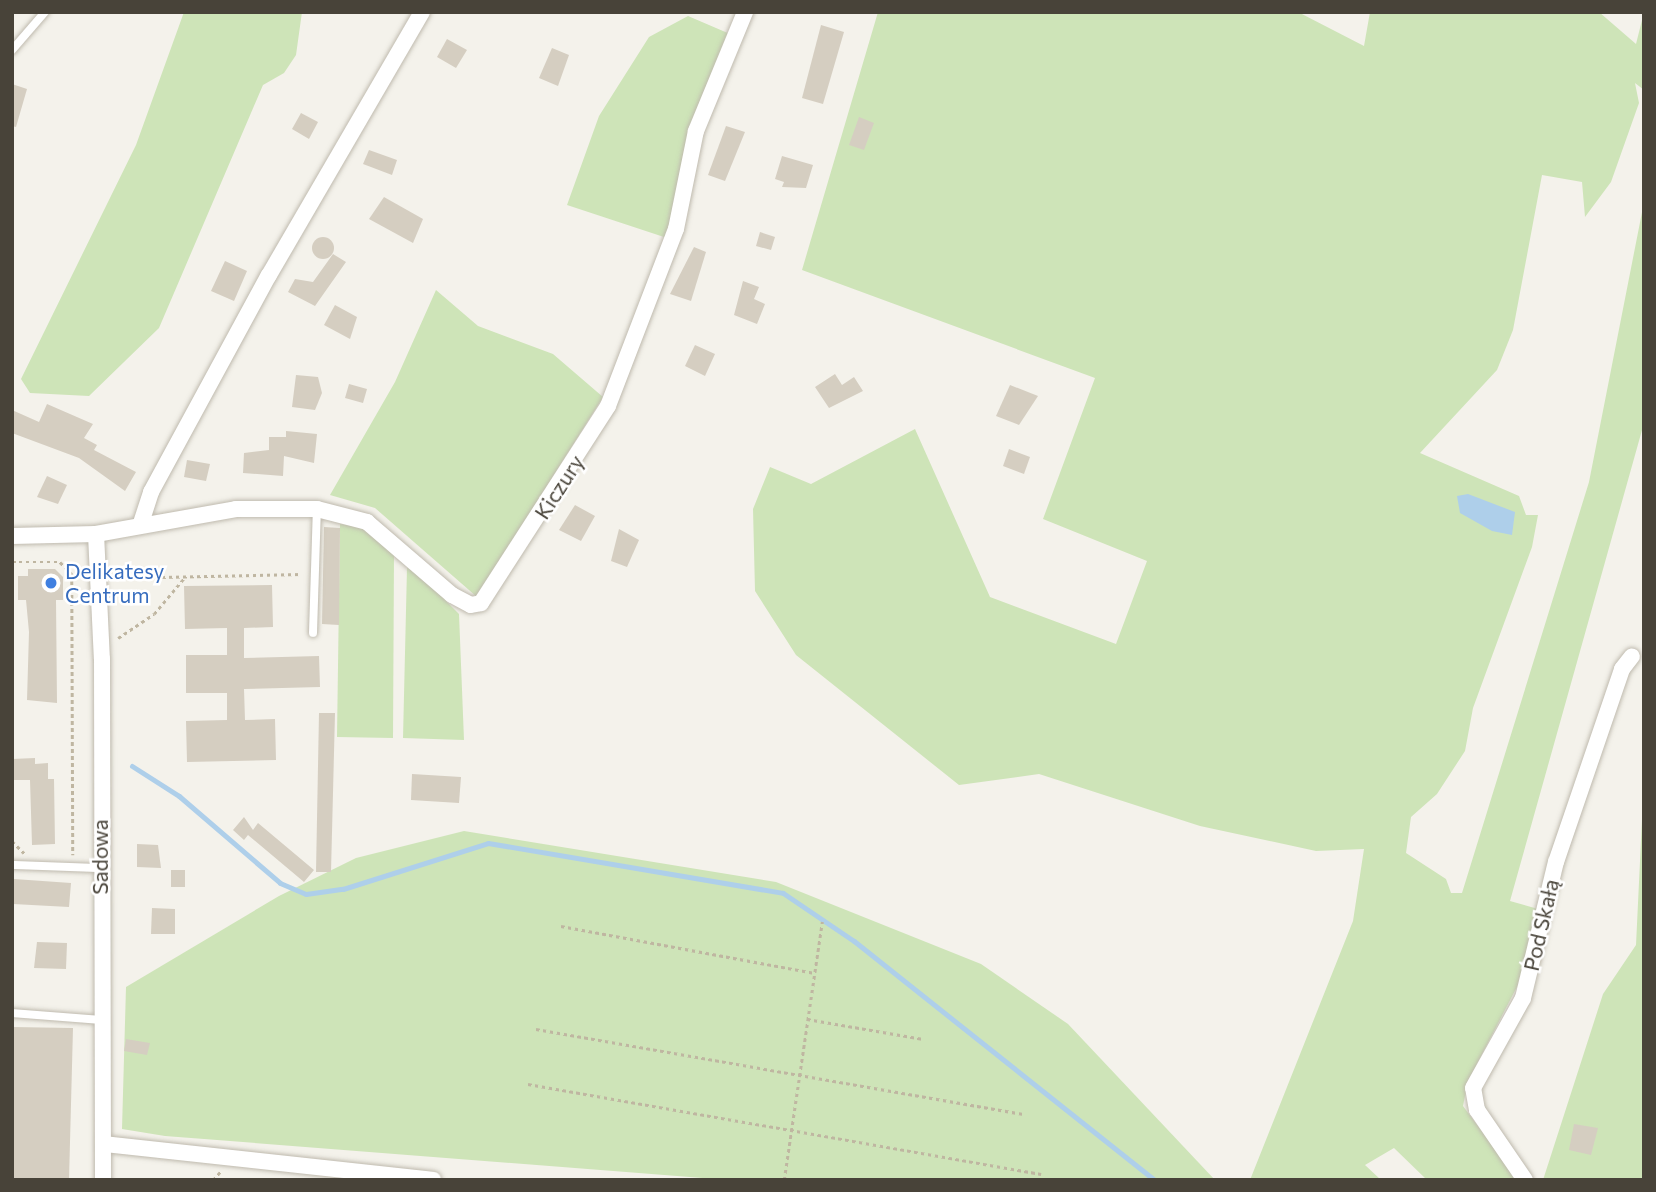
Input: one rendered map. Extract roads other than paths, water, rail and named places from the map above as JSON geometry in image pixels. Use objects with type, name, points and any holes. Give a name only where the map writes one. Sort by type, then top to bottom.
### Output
[{"type":"street","points":[[141,523],[151,492],[262,288],[422,12]]},
{"type":"street","name":"Kiczury","points":[[12,536],[96,534],[141,523],[236,509],[317,509],[352,516],[381,530],[461,601],[471,606],[488,598],[608,406],[676,229],[696,131],[745,12]]},
{"type":"street","name":"Sadowa","points":[[96,534],[102,659],[100,868],[103,1180]]},
{"type":"street","name":"Pod Skałą","points":[[1525,1180],[1477,1110],[1473,1088],[1523,998],[1556,862],[1622,669],[1632,656]]},
{"type":"street","points":[[104,1144],[433,1180]]},
{"type":"lane","points":[[12,50],[45,12]]},
{"type":"lane","points":[[313,633],[317,509]]},
{"type":"lane","points":[[12,864],[100,868]]},
{"type":"lane","points":[[12,1013],[102,1020]]},
{"type":"water","points":[[1468,494],[1515,512],[1512,535],[1492,531],[1460,513],[1457,496]]},
{"type":"waterway","points":[[132,766],[179,796],[280,883],[306,894],[343,889],[488,843],[783,893],[854,941],[1155,1180]]},
{"type":"place","name":"Delikatesy Centrum","points":[[51,583]]}]
